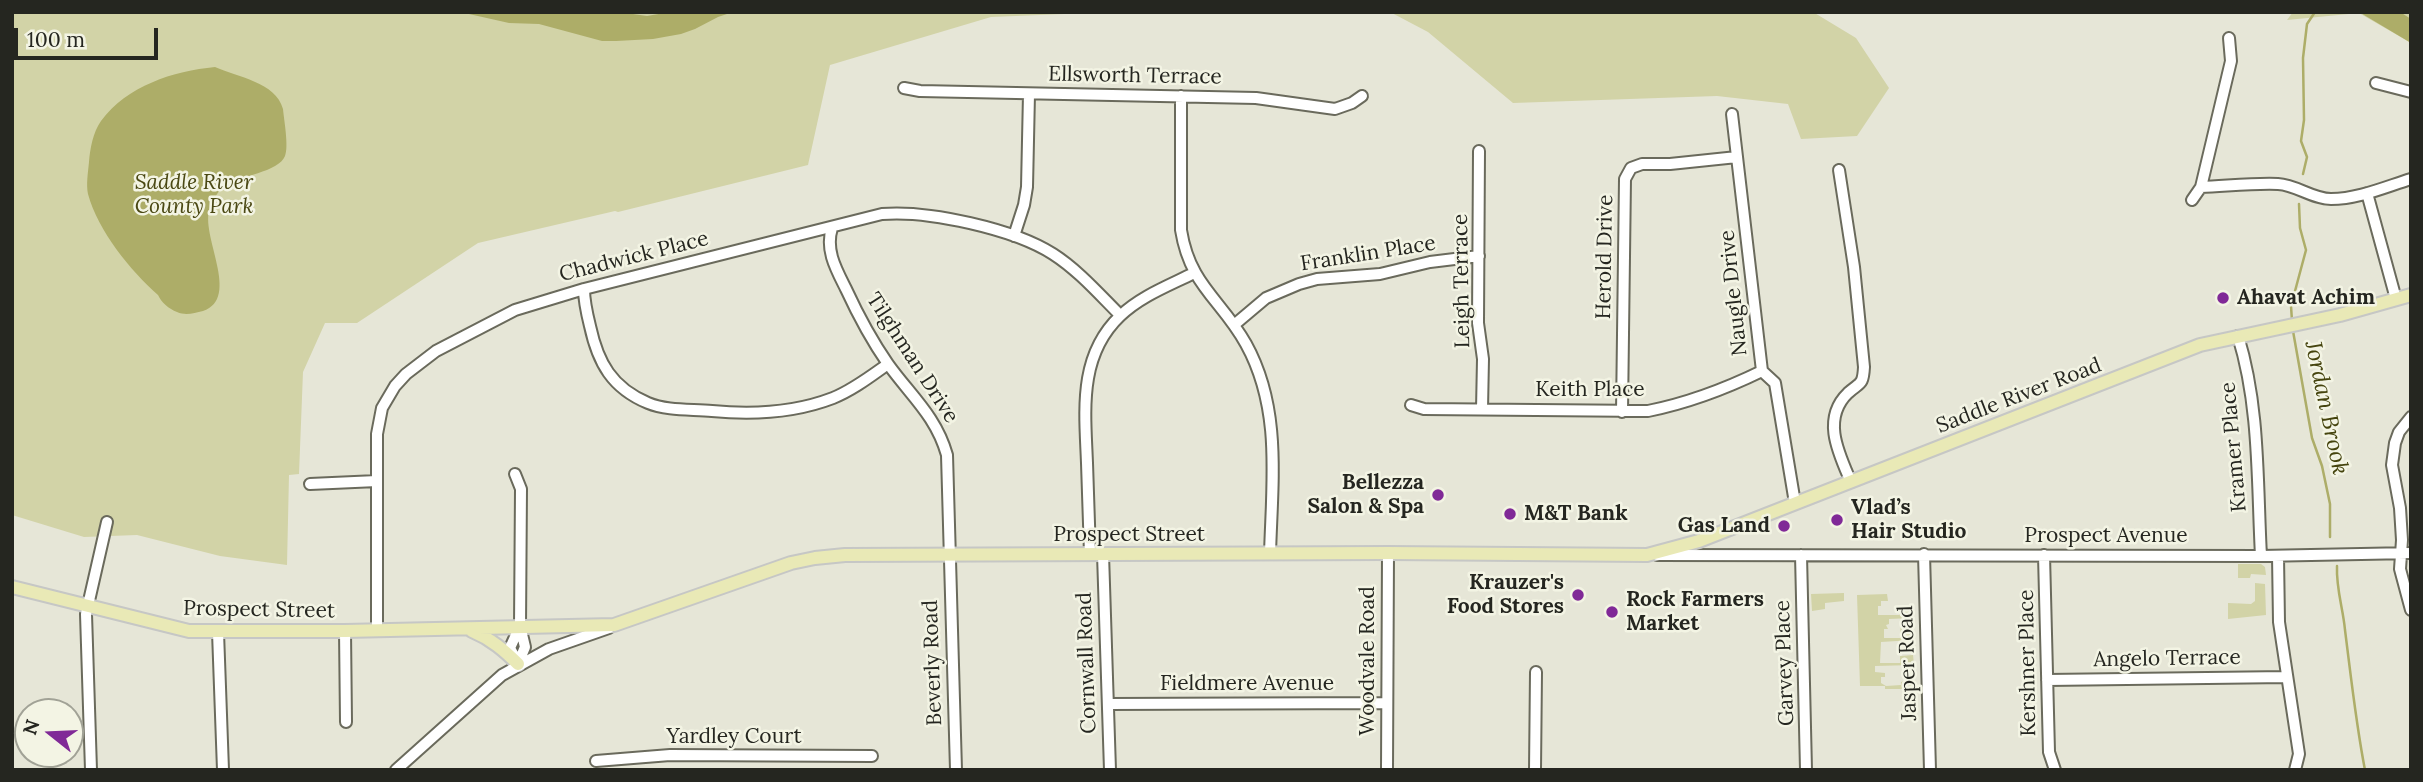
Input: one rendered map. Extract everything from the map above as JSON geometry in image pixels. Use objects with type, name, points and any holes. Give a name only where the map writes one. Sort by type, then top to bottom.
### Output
[{"type":"main road","name":"Saddle River Road","points":[[1647,555],[1699,541],[2200,345],[2340,315],[2411,295]]},
{"type":"main road","name":"Prospect Street","points":[[12,587],[189,631],[468,629],[614,625],[791,563],[845,555],[1647,555]]},
{"type":"main road","points":[[468,629],[487,637],[518,664]]},
{"type":"street","points":[[2192,200],[2201,187],[2231,61],[2228,38]]},
{"type":"street","points":[[2376,83],[2411,92]]},
{"type":"street","name":"Ellsworth Terrace","points":[[904,88],[920,91],[1256,98],[1335,109],[1362,96]]},
{"type":"street","points":[[1014,236],[1027,187],[1029,94]]},
{"type":"street","points":[[1181,96],[1181,230],[1185,252],[1194,273],[1234,325],[1255,360],[1268,397],[1273,440],[1270,554]]},
{"type":"street","name":"Naugle Drive","points":[[1732,114],[1762,371],[1775,383],[1795,503]]},
{"type":"street","name":"Leigh Terrace","points":[[1479,151],[1479,336],[1483,359],[1482,410]]},
{"type":"street","name":"Herold Drive","points":[[1622,412],[1627,173],[1642,164],[1670,164],[1737,156]]},
{"type":"street","points":[[1839,170],[1864,367],[1861,385],[1846,395],[1834,417],[1835,444],[1851,482]]},
{"type":"street","points":[[2201,187],[2279,184],[2331,199],[2367,193],[2411,179]]},
{"type":"street","points":[[2367,193],[2396,299]]},
{"type":"street","name":"Chadwick Place","points":[[377,630],[379,422],[388,396],[406,374],[436,351],[492,320],[540,301],[584,289],[882,214],[897,213],[970,224],[1033,243],[1068,265],[1120,315]]},
{"type":"street","name":"Tilghman Drive","points":[[832,228],[828,239],[835,270],[854,307],[888,364],[936,425],[942,439],[948,471],[949,555]]},
{"type":"street","name":"Franklin Place","points":[[1234,325],[1266,298],[1299,284],[1317,279],[1380,274],[1430,262],[1479,256]]},
{"type":"street","name":"Cornwall Road","points":[[1110,770],[1108,704],[1084,397],[1086,380],[1097,347],[1120,315],[1150,294],[1194,273]]},
{"type":"street","points":[[584,289],[594,347],[604,369],[626,391],[662,407],[743,414],[781,411],[832,398],[850,390],[888,364]]},
{"type":"street","name":"Kramer Place","points":[[2238,336],[2254,409],[2261,556]]},
{"type":"street","name":"Keith Place","points":[[1411,405],[1424,409],[1622,412],[1669,407],[1725,389],[1762,371]]},
{"type":"street","points":[[2411,417],[2399,432],[2392,464],[2406,553],[2400,569],[2411,610]]},
{"type":"street","points":[[515,474],[521,489],[520,626],[510,648],[518,664]]},
{"type":"street","points":[[310,484],[377,481]]},
{"type":"street","points":[[92,770],[88,607],[107,522]]},
{"type":"street","name":"Woodvale Road","points":[[1387,770],[1388,553]]},
{"type":"street","name":"Prospect Avenue","points":[[1801,555],[2277,556],[2406,553]]},
{"type":"street","name":"Jasper Road","points":[[1924,554],[1930,770]]},
{"type":"street","name":"Beverly Road","points":[[949,555],[956,770]]},
{"type":"street","name":"Prospect Street","points":[[1647,555],[1801,555]]},
{"type":"street","name":"Garvey Place","points":[[1801,555],[1806,770]]},
{"type":"street","name":"Kershner Place","points":[[2045,555],[2049,752],[2055,770]]},
{"type":"street","points":[[2277,556],[2279,622],[2299,754],[2295,770]]},
{"type":"street","points":[[396,770],[487,687],[518,664],[549,649],[614,625]]},
{"type":"street","points":[[345,631],[346,722]]},
{"type":"street","points":[[218,632],[223,770]]},
{"type":"street","points":[[1535,770],[1536,672]]},
{"type":"street","name":"Angelo Terrace","points":[[2047,680],[2287,677]]},
{"type":"street","name":"Fieldmere Avenue","points":[[1108,704],[1387,703]]},
{"type":"street","name":"Yardley Court","points":[[596,761],[670,755],[872,756]]},
{"type":"street","points":[[718,756],[718,770]]},
{"type":"green space","name":"Saddle River County Park","points":[[12,12],[1113,12],[991,17],[830,65],[808,165],[478,243],[357,323],[325,323],[303,372],[299,474],[289,475],[287,565],[220,556],[137,535],[84,537],[12,515]]},
{"type":"green space","points":[[1390,12],[1813,12],[1856,38],[1889,88],[1857,136],[1801,139],[1788,104],[1717,96],[1513,103],[1428,32]]},
{"type":"green space","points":[[2293,12],[2411,12],[2411,43],[2359,13],[2287,20]]},
{"type":"green space","points":[[2238,564],[2261,564],[2265,567],[2266,575],[2251,574],[2250,578],[2238,578]]},
{"type":"green space","points":[[2255,583],[2265,584],[2266,615],[2228,619],[2228,603],[2251,604],[2255,601]]},
{"type":"green space","points":[[1844,593],[1844,601],[1825,603],[1825,609],[1812,611],[1811,594]]},
{"type":"green space","points":[[1887,594],[1888,601],[1881,601],[1878,615],[1899,615],[1901,608],[1912,607],[1912,618],[1889,619],[1889,624],[1886,625],[1888,629],[1884,629],[1884,638],[1900,638],[1901,622],[1912,622],[1913,640],[1881,642],[1880,663],[1900,663],[1900,656],[1913,655],[1914,665],[1875,666],[1875,672],[1885,673],[1885,677],[1881,677],[1881,683],[1886,686],[1901,685],[1901,682],[1914,678],[1915,689],[1860,686],[1857,595]]},
{"type":"shaded area","points":[[460,12],[619,12],[647,16],[670,12],[733,12],[681,34],[653,39],[602,41],[539,24],[509,23]]},
{"type":"shaded area","points":[[2359,12],[2400,12],[2411,19],[2411,43]]},
{"type":"shaded area","points":[[215,67],[273,92],[283,109],[286,152],[275,166],[231,182],[216,196],[208,219],[217,264],[219,293],[214,304],[203,311],[184,314],[163,303],[107,236],[88,194],[89,157],[98,125],[124,98],[152,82],[183,72]]},
{"type":"waterway","name":"Jordan Brook","points":[[2303,174],[2307,157],[2301,141],[2304,120],[2303,58],[2307,24],[2315,12]]},
{"type":"waterway","name":"Jordan Brook","points":[[2292,321],[2291,306],[2306,250],[2300,228],[2299,204]]},
{"type":"waterway","name":"Jordan Brook","points":[[2293,331],[2312,438],[2322,466],[2330,504],[2330,537]]},
{"type":"waterway","name":"Jordan Brook","points":[[2337,566],[2365,770]]},
{"type":"place","name":"Ahavat Achim","points":[[2223,298]]},
{"type":"place","name":"Bellezza Salon & Spa","points":[[1438,495]]},
{"type":"place","name":"M&T Bank","points":[[1510,514]]},
{"type":"place","name":"Vlad’s Hair Studio","points":[[1837,520]]},
{"type":"place","name":"Gas Land","points":[[1784,526]]},
{"type":"place","name":"Krauzer's Food Stores","points":[[1578,595]]},
{"type":"place","name":"Rock Farmers Market","points":[[1612,612]]}]
